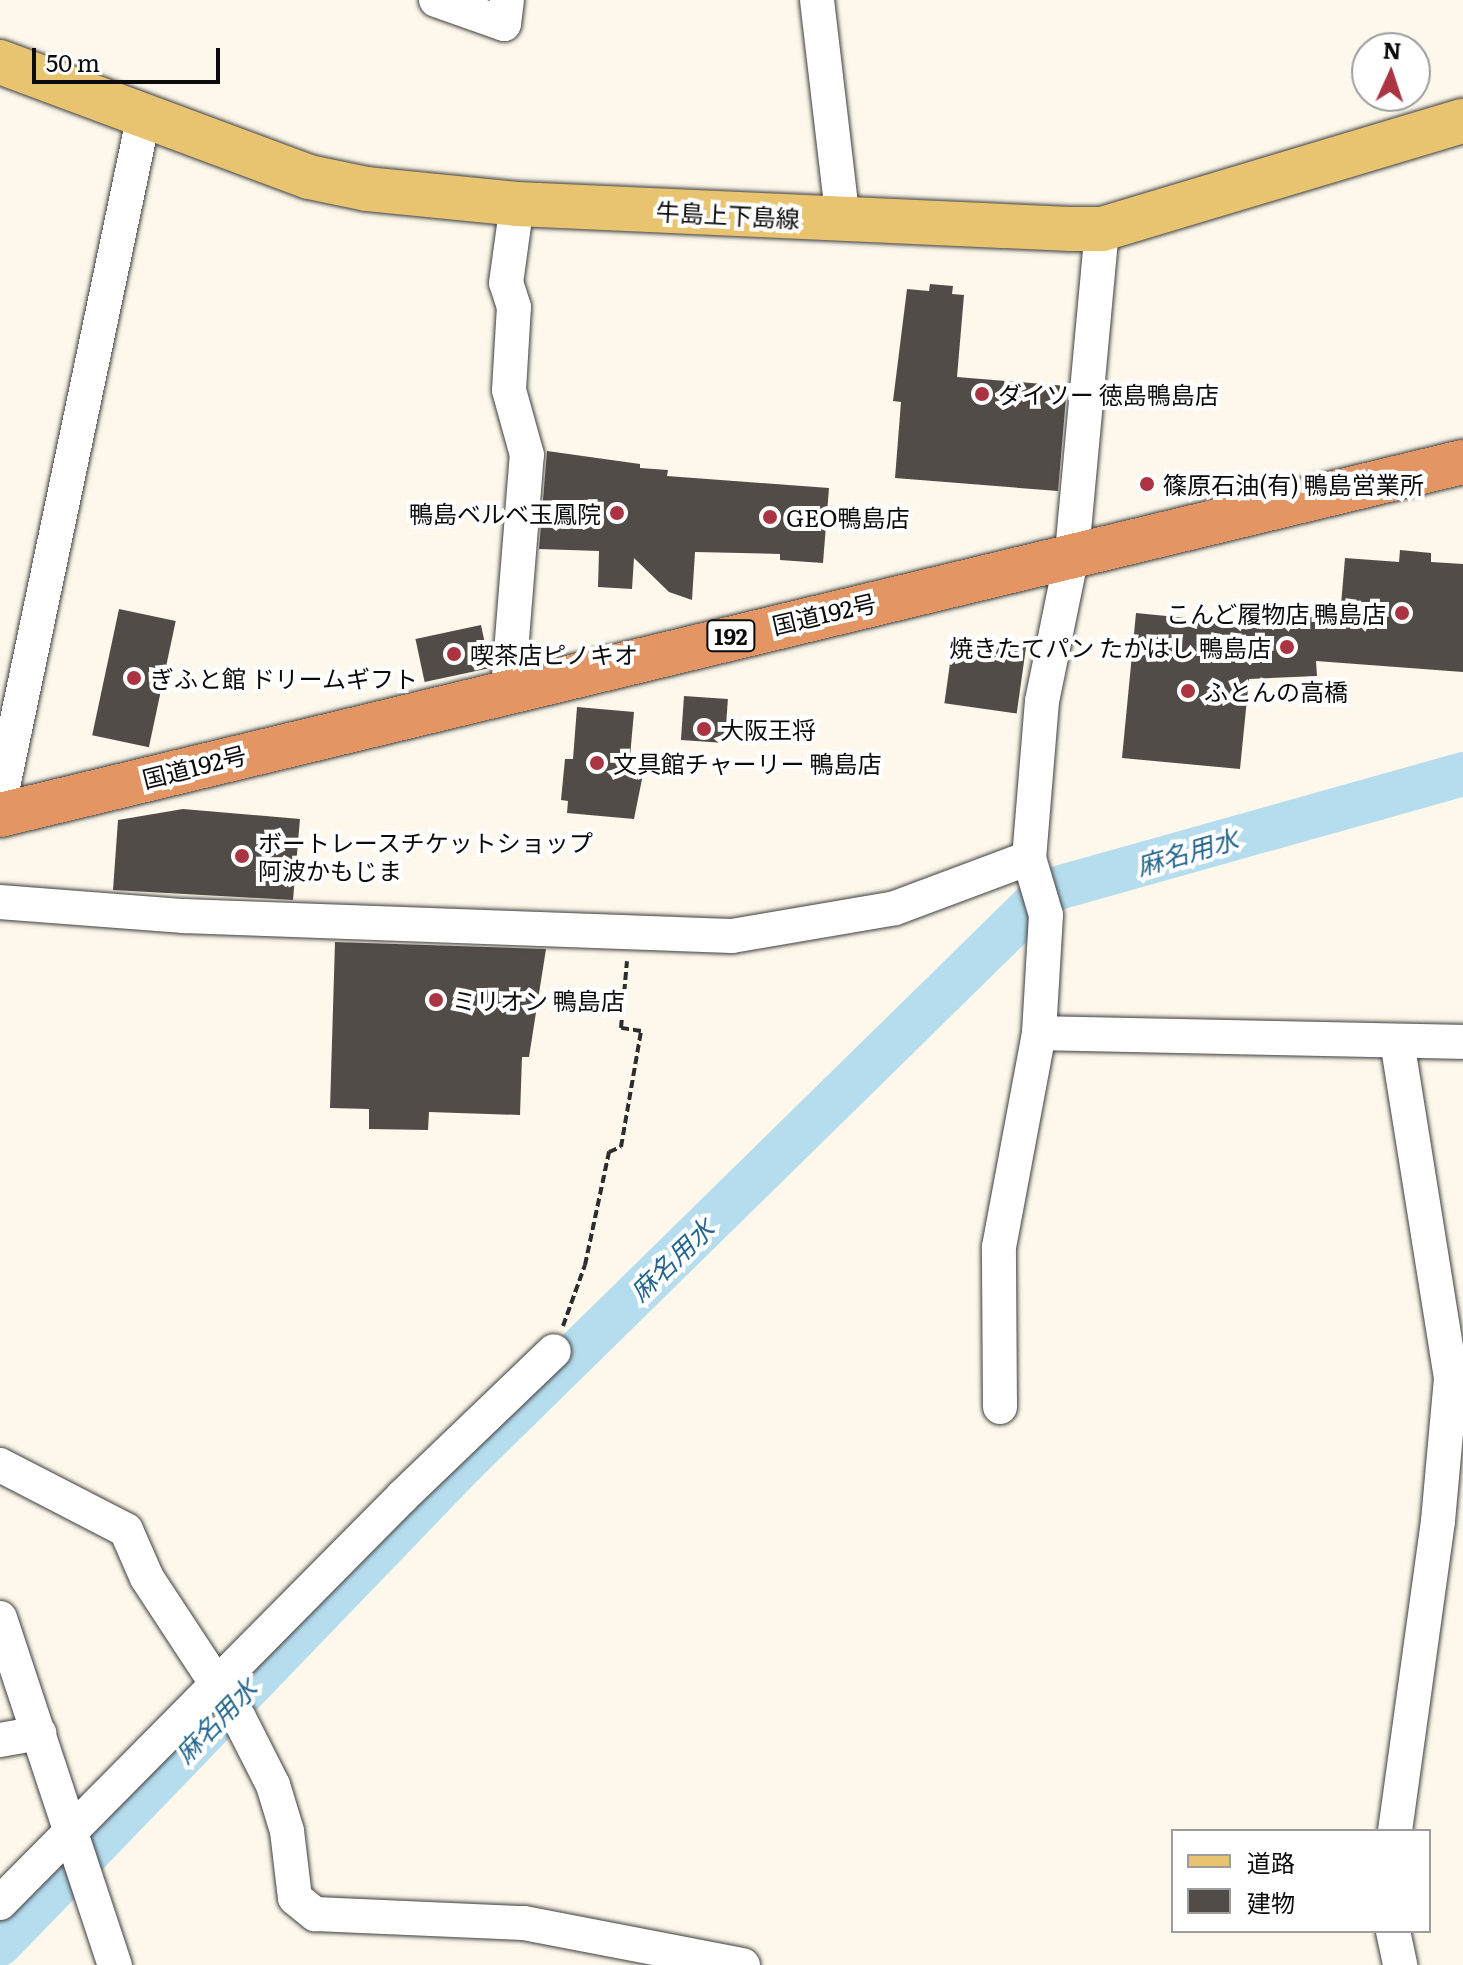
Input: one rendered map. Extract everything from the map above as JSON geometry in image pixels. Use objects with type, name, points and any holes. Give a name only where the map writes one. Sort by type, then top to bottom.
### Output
[{"type":"highway","name":"国道192号","points":[[0,815],[508,689],[1463,462]]},
{"type":"main road","name":"牛島上下島線","points":[[0,62],[309,177],[367,189],[517,204],[843,220],[1102,229],[1463,121]]},
{"type":"street","points":[[436,0],[504,24],[507,0]]},
{"type":"street","points":[[817,0],[843,220]]},
{"type":"street","points":[[0,801],[144,115]]},
{"type":"street","points":[[508,689],[527,455],[509,390],[514,307],[506,283],[517,204]]},
{"type":"street","points":[[1000,1407],[999,1247],[1039,1033],[1046,915],[1033,870],[1042,701],[1072,555],[1102,229]]},
{"type":"street","points":[[0,902],[183,916],[732,936],[895,908],[1033,870]]},
{"type":"street","points":[[1039,1033],[1463,1042]]},
{"type":"street","points":[[1395,1829],[1457,1378],[1397,1041]]},
{"type":"street","points":[[0,1903],[76,1842],[226,1698],[554,1351]]},
{"type":"street","points":[[0,1465],[126,1530],[147,1578],[226,1698],[273,1785],[287,1831],[295,1898],[315,1914],[524,1923],[743,1965]]},
{"type":"street","points":[[0,1618],[115,1965]]},
{"type":"street","points":[[0,1740],[39,1733]]},
{"type":"street","points":[[1393,1933],[1400,1965]]},
{"type":"path","points":[[554,1351],[585,1265],[609,1152],[621,1147],[641,1031],[621,1028],[630,931]]},
{"type":"building","name":"ダイソー 徳島鴨島店","points":[[930,284],[953,286],[952,294],[964,295],[957,377],[1067,386],[1058,491],[895,478],[901,402],[893,401],[907,289],[929,291]]},
{"type":"building","name":"鴨島ベルベ玉鳳院","points":[[547,451],[640,464],[640,468],[668,470],[667,476],[829,488],[823,563],[780,560],[780,554],[695,552],[692,600],[669,592],[634,558],[632,589],[598,587],[599,551],[539,549]]},
{"type":"building","points":[[1400,550],[1431,553],[1431,562],[1463,564],[1463,672],[1316,661],[1317,676],[1249,679],[1240,769],[1122,758],[1136,613],[1257,625],[1257,619],[1340,616],[1345,558],[1399,562]]},
{"type":"building","name":"ぎふと館 ドリームギフト","points":[[119,609],[176,621],[149,747],[92,735]]},
{"type":"building","name":"喫茶店ピノキオ","points":[[481,625],[490,668],[425,682],[415,639]]},
{"type":"building","points":[[954,635],[1026,645],[1017,713],[944,703]]},
{"type":"building","name":"大阪王将","points":[[684,696],[728,699],[725,743],[681,740]]},
{"type":"building","name":"文具館チャーリー 鴨島店","points":[[577,707],[634,712],[629,768],[644,769],[634,819],[567,813],[568,801],[561,800],[565,759],[573,759]]},
{"type":"building","name":"ボートレースチケットショップ 阿波かもじま","points":[[183,809],[300,819],[293,900],[113,890],[118,820]]},
{"type":"building","name":"ミリオン 鴨島店","points":[[335,942],[546,949],[529,1057],[522,1057],[520,1115],[429,1112],[428,1130],[369,1129],[369,1109],[330,1108]]},
{"type":"waterway","name":"麻名用水","points":[[0,1944],[465,1462],[1047,891],[1463,774]]},
{"type":"place","name":"ダイソー 徳島鴨島店","points":[[982,394]]},
{"type":"place","name":"篠原石油(有) 鴨島営業所","points":[[1147,484]]},
{"type":"place","name":"鴨島ベルベ玉鳳院","points":[[617,513]]},
{"type":"place","name":"GEO鴨島店","points":[[770,517]]},
{"type":"place","name":"こんど履物店 鴨島店","points":[[1402,613]]},
{"type":"place","name":"焼きたてパン たかはし 鴨島店","points":[[1287,647]]},
{"type":"place","name":"喫茶店ピノキオ","points":[[454,654]]},
{"type":"place","name":"ぎふと館 ドリームギフト","points":[[134,678]]},
{"type":"place","name":"ふとんの高橋","points":[[1188,691]]},
{"type":"place","name":"大阪王将","points":[[704,729]]},
{"type":"place","name":"文具館チャーリー 鴨島店","points":[[597,763]]},
{"type":"place","name":"ボートレースチケットショップ 阿波かもじま","points":[[242,856]]},
{"type":"place","name":"ミリオン 鴨島店","points":[[436,1000]]}]
